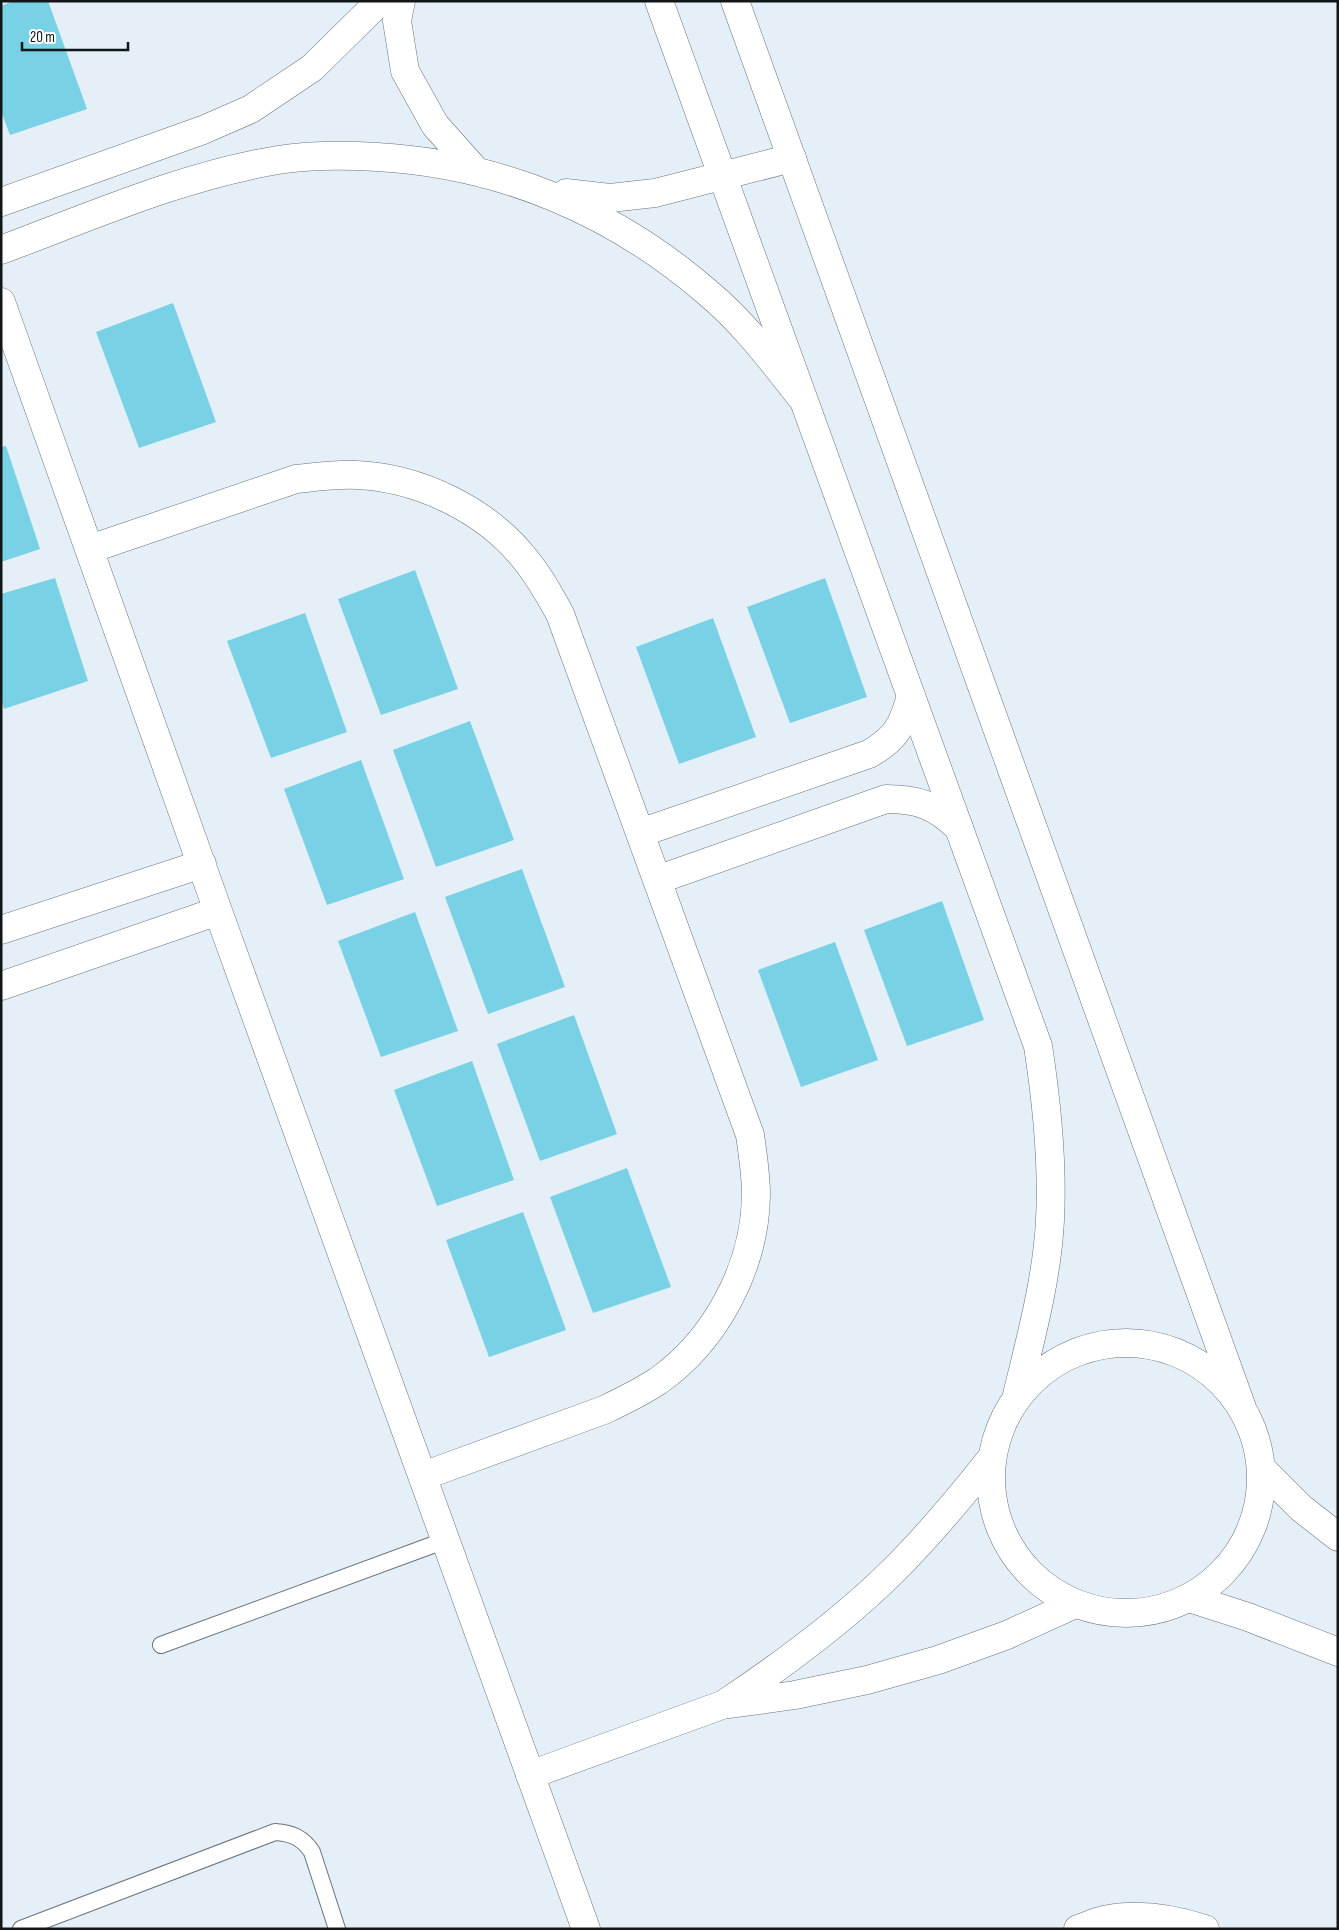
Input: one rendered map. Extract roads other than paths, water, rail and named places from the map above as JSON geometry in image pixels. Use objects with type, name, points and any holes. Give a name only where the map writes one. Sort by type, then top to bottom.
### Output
[{"type":"street","points":[[1,202],[202,130],[251,109],[312,68],[380,1]]},
{"type":"street","points":[[401,1],[397,21],[405,71],[434,125],[476,171]]},
{"type":"street","points":[[659,1],[1038,1046],[1047,1104],[1051,1162],[1050,1221],[1043,1280],[1017,1395],[1000,1426],[990,1460],[996,1519],[1026,1571],[1075,1604],[1113,1614],[1152,1612],[1189,1598],[1230,1566],[1255,1520],[1261,1468],[1255,1437],[1242,1408],[734,1]]},
{"type":"street","points":[[1,250],[152,193],[225,172],[280,160],[346,155],[411,159],[476,171],[539,190],[600,217],[656,252],[708,292],[756,340],[804,402]]},
{"type":"street","points":[[539,190],[610,198],[655,193],[792,158]]},
{"type":"street","points":[[1,302],[218,911],[586,1929]]},
{"type":"street","points":[[90,549],[296,480],[327,475],[358,475],[419,486],[447,498],[476,515],[502,535],[524,558],[544,584],[560,614],[750,1135],[755,1165],[755,1204],[753,1227],[746,1257],[721,1313],[703,1338],[682,1361],[658,1380],[604,1410],[423,1476]]},
{"type":"street","points":[[640,833],[869,754],[885,745],[898,731],[906,714],[911,696]]},
{"type":"street","points":[[657,880],[886,799],[908,799],[929,805],[959,828]]},
{"type":"street","points":[[1,930],[202,864]]},
{"type":"street","points":[[1,986],[218,911]]},
{"type":"street","points":[[1017,1395],[1057,1360],[1107,1342],[1159,1345],[1207,1368],[1242,1408]]},
{"type":"street","points":[[722,1706],[782,1665],[840,1620],[894,1570],[944,1517],[990,1460]]},
{"type":"street","points":[[1261,1468],[1301,1508],[1338,1537]]},
{"type":"street","points":[[1189,1598],[1248,1617],[1338,1652]]},
{"type":"street","points":[[530,1775],[722,1706],[795,1695],[867,1680],[938,1660],[1007,1635],[1075,1604]]},
{"type":"street","points":[[1078,1929],[1104,1920],[1143,1917],[1181,1922],[1205,1929]]},
{"type":"lane","points":[[161,1645],[446,1540]]},
{"type":"lane","points":[[21,1929],[275,1832],[286,1832],[297,1837],[309,1848],[337,1929]]}]
